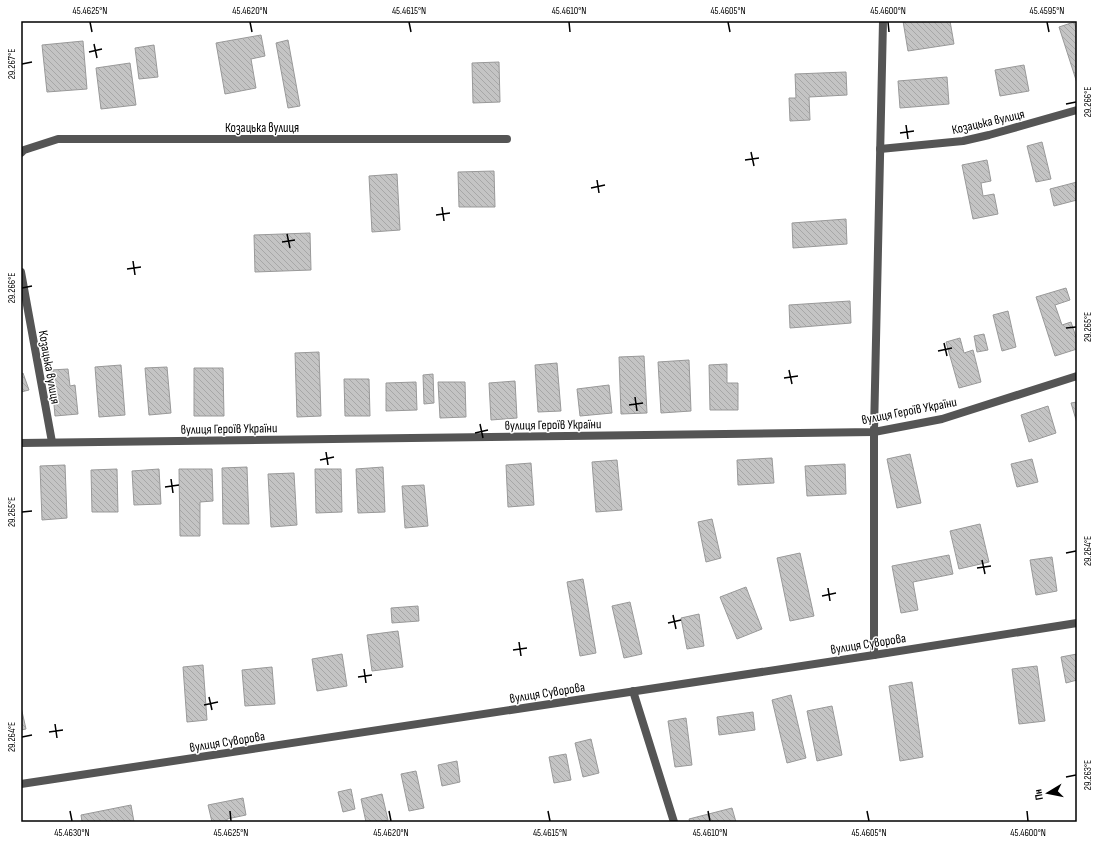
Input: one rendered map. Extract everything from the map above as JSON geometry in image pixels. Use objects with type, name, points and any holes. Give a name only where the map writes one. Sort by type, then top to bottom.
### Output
[{"type":"street","points":[[874,655],[874,432],[883,21]]},
{"type":"street","name":"Козацька вулиця","points":[[880,149],[963,141],[1077,110]]},
{"type":"street","name":"Козацька вулиця","points":[[21,153],[24,150],[58,139],[507,139]]},
{"type":"street","name":"Козацька вулиця","points":[[21,272],[52,442]]},
{"type":"street","name":"вулиця Героїв України","points":[[21,443],[874,432],[942,419],[1077,376]]},
{"type":"street","name":"вулиця Суворова","points":[[21,784],[1077,623]]},
{"type":"street","points":[[633,691],[674,822]]},
{"type":"building","points":[[903,21],[950,21],[954,44],[908,51]]},
{"type":"building","points":[[1074,22],[1077,31],[1077,83],[1059,27]]},
{"type":"building","points":[[261,35],[265,56],[251,59],[256,88],[225,94],[216,43]]},
{"type":"building","points":[[288,40],[300,106],[288,108],[276,43]]},
{"type":"building","points":[[83,41],[87,89],[47,92],[42,45]]},
{"type":"building","points":[[154,45],[158,77],[139,79],[135,48]]},
{"type":"building","points":[[499,62],[500,102],[473,103],[472,63]]},
{"type":"building","points":[[130,63],[136,105],[101,109],[96,68]]},
{"type":"building","points":[[1024,65],[1029,91],[1000,96],[995,70]]},
{"type":"building","points":[[846,72],[847,95],[809,97],[810,120],[790,121],[789,98],[796,98],[795,74]]},
{"type":"building","points":[[947,77],[949,104],[900,108],[898,81]]},
{"type":"building","points":[[1042,142],[1051,179],[1036,182],[1027,146]]},
{"type":"building","points":[[987,160],[991,181],[981,183],[983,196],[994,194],[998,214],[973,219],[962,165]]},
{"type":"building","points":[[494,171],[495,207],[459,207],[458,172]]},
{"type":"building","points":[[397,174],[400,230],[372,232],[369,176]]},
{"type":"building","points":[[1077,182],[1077,200],[1054,206],[1050,189]]},
{"type":"building","points":[[846,219],[847,244],[793,248],[792,223]]},
{"type":"building","points":[[310,233],[311,270],[255,272],[254,235]]},
{"type":"building","points":[[1066,288],[1070,300],[1055,305],[1062,325],[1071,322],[1077,340],[1077,349],[1055,356],[1036,297]]},
{"type":"building","points":[[850,301],[851,323],[790,328],[789,305]]},
{"type":"building","points":[[1008,311],[1016,347],[1002,351],[993,315]]},
{"type":"building","points":[[984,334],[988,350],[977,352],[974,336]]},
{"type":"building","points":[[960,338],[964,353],[973,350],[981,382],[959,388],[946,342]]},
{"type":"building","points":[[319,352],[321,416],[297,417],[295,353]]},
{"type":"building","points":[[644,356],[647,413],[621,414],[619,357]]},
{"type":"building","points":[[689,360],[691,411],[661,413],[658,362]]},
{"type":"building","points":[[557,363],[561,411],[538,412],[535,365]]},
{"type":"building","points":[[727,364],[727,383],[738,383],[738,410],[710,410],[709,365]]},
{"type":"building","points":[[121,365],[125,415],[99,417],[95,367]]},
{"type":"building","points":[[167,367],[171,413],[149,415],[145,368]]},
{"type":"building","points":[[194,368],[223,368],[224,416],[194,416]]},
{"type":"building","points":[[68,369],[70,386],[75,385],[78,414],[55,416],[51,370]]},
{"type":"building","points":[[23,373],[29,390],[21,392],[21,374]]},
{"type":"building","points":[[433,374],[434,403],[424,404],[423,375]]},
{"type":"building","points":[[344,379],[369,379],[370,416],[345,416]]},
{"type":"building","points":[[515,381],[517,418],[491,420],[489,383]]},
{"type":"building","points":[[416,382],[417,410],[386,411],[386,383]]},
{"type":"building","points":[[438,382],[465,382],[466,417],[440,418]]},
{"type":"building","points":[[609,385],[612,413],[580,416],[577,389]]},
{"type":"building","points":[[1077,402],[1077,423],[1071,403]]},
{"type":"building","points":[[1048,406],[1056,433],[1029,442],[1021,415]]},
{"type":"building","points":[[910,454],[921,503],[897,508],[887,459]]},
{"type":"building","points":[[772,458],[774,483],[738,485],[737,460]]},
{"type":"building","points":[[1032,459],[1038,482],[1017,487],[1011,464]]},
{"type":"building","points":[[617,460],[622,510],[596,512],[592,462]]},
{"type":"building","points":[[531,463],[534,505],[508,507],[506,465]]},
{"type":"building","points":[[845,464],[846,494],[807,496],[805,466]]},
{"type":"building","points":[[65,465],[67,518],[42,520],[40,466]]},
{"type":"building","points":[[247,467],[249,524],[223,524],[222,468]]},
{"type":"building","points":[[383,467],[385,512],[358,513],[356,469]]},
{"type":"building","points":[[117,469],[118,512],[92,512],[91,470]]},
{"type":"building","points":[[159,469],[161,504],[134,505],[132,471]]},
{"type":"building","points":[[179,469],[212,469],[213,501],[200,502],[200,536],[180,536]]},
{"type":"building","points":[[315,469],[341,469],[342,512],[316,513]]},
{"type":"building","points":[[294,473],[297,525],[271,527],[268,474]]},
{"type":"building","points":[[424,485],[428,526],[405,528],[402,486]]},
{"type":"building","points":[[712,519],[721,558],[706,562],[698,522]]},
{"type":"building","points":[[980,524],[989,562],[959,569],[950,531]]},
{"type":"building","points":[[800,553],[814,616],[790,621],[777,558]]},
{"type":"building","points":[[949,555],[953,574],[913,582],[918,610],[901,613],[892,566]]},
{"type":"building","points":[[1052,557],[1057,591],[1036,595],[1030,560]]},
{"type":"building","points":[[583,579],[596,653],[580,656],[567,582]]},
{"type":"building","points":[[746,587],[762,629],[737,639],[720,597]]},
{"type":"building","points":[[630,602],[642,654],[624,658],[612,606]]},
{"type":"building","points":[[418,606],[419,621],[392,623],[391,608]]},
{"type":"building","points":[[699,614],[704,646],[687,649],[681,618]]},
{"type":"building","points":[[398,631],[403,667],[372,671],[367,635]]},
{"type":"building","points":[[342,654],[347,686],[317,691],[312,659]]},
{"type":"building","points":[[1077,654],[1077,680],[1066,683],[1061,657]]},
{"type":"building","points":[[203,665],[207,720],[187,722],[183,667]]},
{"type":"building","points":[[1037,666],[1045,721],[1019,724],[1012,669]]},
{"type":"building","points":[[272,667],[275,704],[245,706],[242,670]]},
{"type":"building","points":[[912,682],[923,757],[900,761],[889,686]]},
{"type":"building","points":[[791,695],[806,758],[787,763],[772,700]]},
{"type":"building","points":[[832,706],[842,755],[817,761],[807,711]]},
{"type":"building","points":[[21,707],[26,729],[21,730]]},
{"type":"building","points":[[753,712],[755,730],[719,735],[717,717]]},
{"type":"building","points":[[686,718],[692,765],[675,767],[668,721]]},
{"type":"building","points":[[591,739],[599,773],[583,777],[575,743]]},
{"type":"building","points":[[566,754],[571,780],[554,783],[549,757]]},
{"type":"building","points":[[457,761],[460,782],[442,786],[438,765]]},
{"type":"building","points":[[416,771],[424,808],[409,811],[401,774]]},
{"type":"building","points":[[351,789],[355,809],[343,812],[338,792]]},
{"type":"building","points":[[382,794],[388,820],[366,822],[361,799]]},
{"type":"building","points":[[243,798],[246,815],[227,819],[227,822],[212,822],[208,805]]},
{"type":"building","points":[[131,805],[134,822],[82,822],[81,815]]},
{"type":"building","points":[[732,808],[736,822],[690,822],[689,819]]}]
